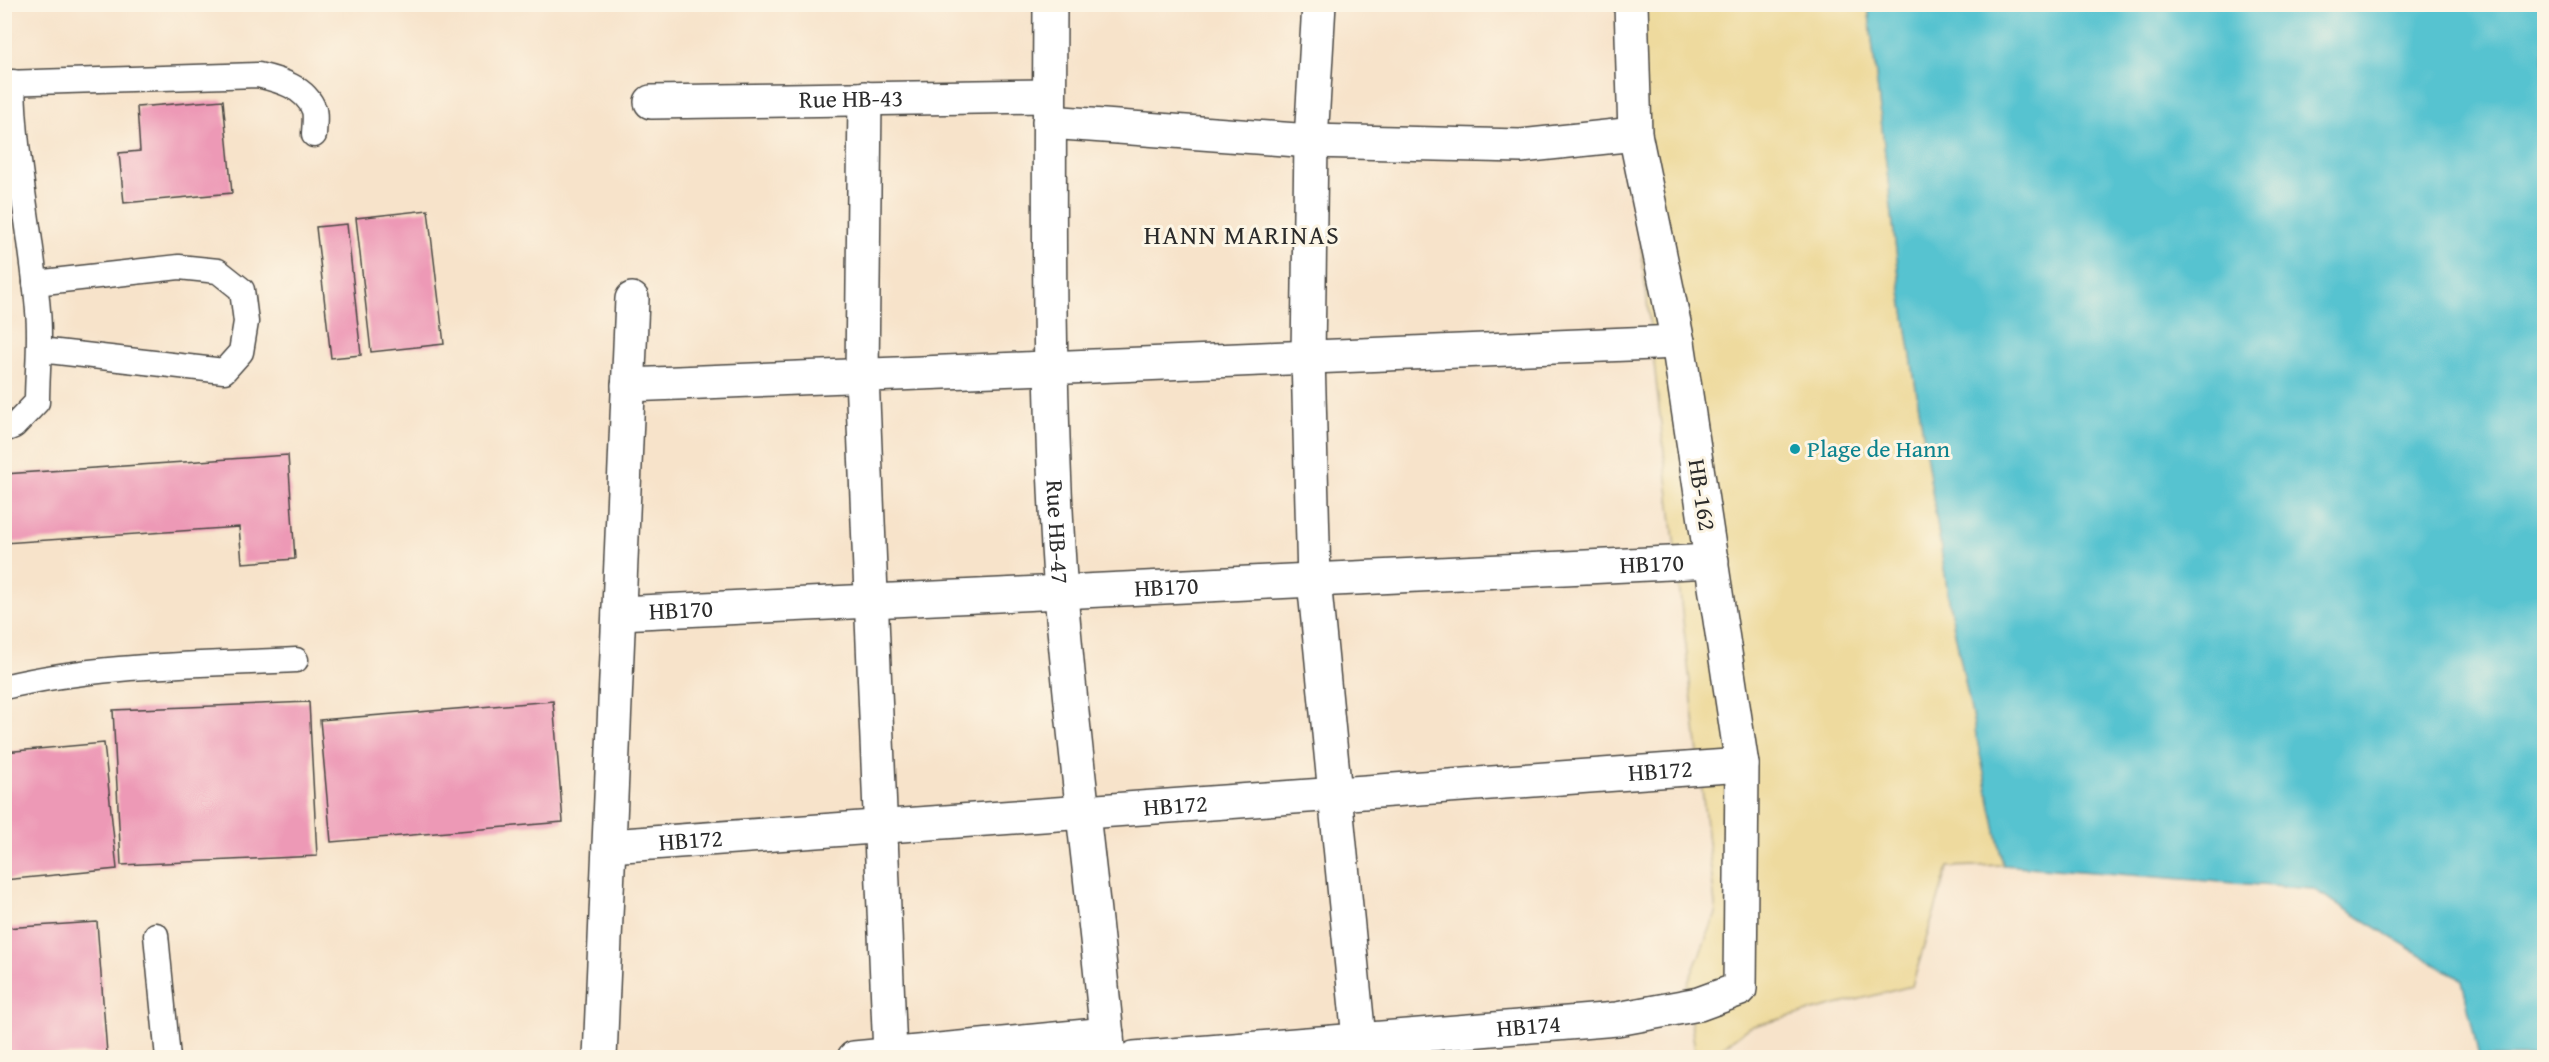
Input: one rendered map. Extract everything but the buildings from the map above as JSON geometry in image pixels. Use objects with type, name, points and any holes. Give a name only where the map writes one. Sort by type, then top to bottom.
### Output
[{"type":"street","name":"Rue HB-47","points":[[1050,4],[1050,368],[1061,592],[1081,812],[1108,1046]]},
{"type":"street","points":[[1319,4],[1311,141],[1308,357],[1314,580],[1359,1039]]},
{"type":"street","name":"HB-162","points":[[1631,4],[1635,134],[1678,342],[1742,765],[1740,989]]},
{"type":"street","name":"Rue HB-43","points":[[651,102],[865,98],[1049,109],[1311,141],[1521,146],[1635,134]]},
{"type":"street","points":[[865,98],[862,376],[890,1054]]},
{"type":"street","points":[[600,1058],[632,299]]},
{"type":"street","points":[[628,385],[1678,342]]},
{"type":"street","name":"HB170","points":[[619,613],[1712,561]]},
{"type":"street","name":"HB172","points":[[609,846],[1742,765]]},
{"type":"street","name":"HB174","points":[[1134,1058],[1617,1019],[1699,1004],[1740,989]]},
{"type":"street","points":[[854,1058],[890,1054],[1108,1046]]},
{"type":"lane","points":[[4,430],[14,426],[37,402],[40,350],[35,283],[9,83],[258,75],[283,81],[302,92],[315,111],[314,135]]},
{"type":"lane","points":[[35,283],[179,267],[218,271],[242,290],[246,322],[241,352],[224,371],[40,350]]},
{"type":"lane","points":[[4,687],[37,679],[149,667],[296,660]]},
{"type":"lane","points":[[156,935],[168,1058]]},
{"type":"sand","name":"Plage de Hann","points":[[1626,5],[1868,5],[1900,285],[1951,613],[2003,865],[1948,867],[1912,986],[1749,1027],[1710,1057],[1696,1057],[1686,988],[1716,914],[1623,87]]},
{"type":"water","points":[[1868,5],[2544,5],[2544,1057],[2479,1057],[2462,980],[2313,889],[2003,865],[1951,613],[1900,285]]},
{"type":"place","name":"Plage de Hann","points":[[1795,449]]},
{"type":"district","name":"HANN MARINAS","points":[[1242,235]]}]
